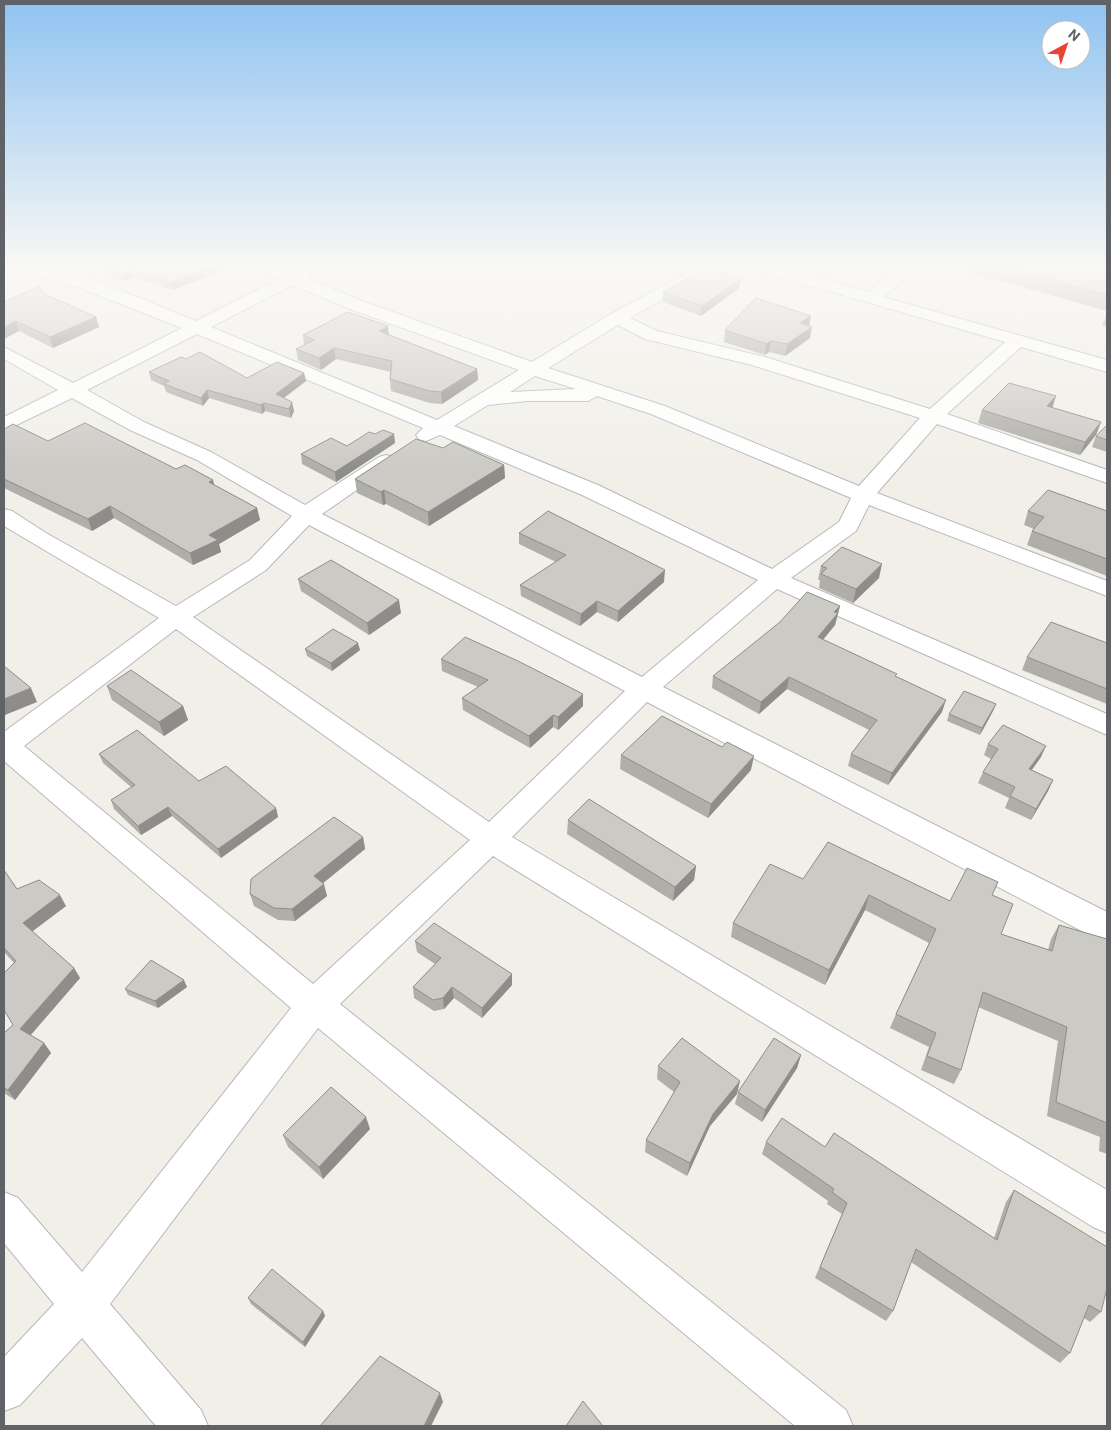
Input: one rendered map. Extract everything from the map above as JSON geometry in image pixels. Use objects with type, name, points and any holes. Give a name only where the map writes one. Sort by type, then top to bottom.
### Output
[{"type":"street","points":[[4,425],[183,334]]},
{"type":"street","points":[[212,334],[590,490],[774,579],[1107,725]]},
{"type":"street","points":[[435,334],[533,369],[658,410],[862,495],[1107,589]]},
{"type":"street","points":[[592,334],[437,427],[306,514],[258,565],[176,617],[4,745],[314,1006],[830,1426]]},
{"type":"street","points":[[650,334],[758,362],[933,416],[1107,477]]},
{"type":"street","points":[[996,334],[1107,366]]},
{"type":"street","points":[[4,1389],[84,1304],[314,1006],[491,839],[644,689],[774,579],[848,526],[862,495],[933,416],[1018,340]]},
{"type":"street","points":[[4,352],[137,426],[204,456],[306,514],[1107,928]]},
{"type":"street","points":[[480,401],[527,395],[614,396]]},
{"type":"street","points":[[4,516],[38,538],[176,617],[491,839],[1107,1212]]},
{"type":"street","points":[[4,1212],[84,1304],[185,1426]]},
{"type":"building","points":[[43,334],[58,334],[50,337]]},
{"type":"building","points":[[386,334],[477,369],[441,392],[429,391],[390,379],[392,361],[334,348],[319,358],[296,349],[314,340],[303,335]]},
{"type":"building","points":[[736,334],[802,334],[787,344],[771,341],[766,344]]},
{"type":"building","points":[[200,352],[247,378],[277,362],[304,373],[276,394],[292,402],[289,409],[264,403],[261,405],[207,390],[201,398],[164,384],[169,381],[149,372],[181,357],[186,359]]},
{"type":"building","points":[[1009,383],[1056,396],[1047,406],[1101,422],[1085,442],[982,410]]},
{"type":"building","points":[[85,423],[176,469],[185,465],[213,480],[209,482],[257,508],[209,535],[218,540],[190,553],[110,506],[88,519],[4,479],[4,429],[13,424],[48,441]]},
{"type":"building","points":[[1107,425],[1107,440],[1096,436]]},
{"type":"building","points":[[383,430],[394,434],[335,472],[301,454],[331,438],[347,446],[369,432],[375,434]]},
{"type":"building","points":[[416,439],[443,448],[453,442],[504,465],[428,512],[384,490],[381,492],[355,479]]},
{"type":"building","points":[[1048,490],[1107,511],[1107,559],[1032,531],[1044,517],[1028,511]]},
{"type":"building","points":[[548,511],[665,570],[618,611],[597,601],[581,614],[520,585],[566,555],[519,533]]},
{"type":"building","points":[[842,547],[882,564],[856,589],[821,574],[827,568],[821,566]]},
{"type":"building","points":[[331,560],[399,600],[367,623],[298,579]]},
{"type":"building","points":[[807,592],[840,606],[834,612],[838,613],[818,637],[897,674],[895,676],[946,700],[892,773],[851,754],[877,720],[789,677],[761,702],[713,676],[780,622]]},
{"type":"building","points":[[1051,622],[1107,643],[1107,689],[1027,657]]},
{"type":"building","points":[[333,629],[358,643],[331,663],[305,649]]},
{"type":"building","points":[[465,637],[583,694],[558,717],[553,715],[529,736],[462,698],[488,680],[441,659]]},
{"type":"building","points":[[4,666],[31,688],[4,699]]},
{"type":"building","points":[[131,670],[183,706],[159,722],[107,686]]},
{"type":"building","points":[[964,691],[996,704],[982,728],[949,714]]},
{"type":"building","points":[[662,716],[722,747],[727,742],[754,756],[711,804],[621,755]]},
{"type":"building","points":[[1003,725],[1046,746],[1029,769],[1053,780],[1036,809],[1010,796],[1015,787],[983,772],[998,749],[988,744]]},
{"type":"building","points":[[137,730],[199,781],[226,766],[276,808],[218,849],[168,807],[138,826],[111,800],[135,785],[99,754]]},
{"type":"building","points":[[589,799],[696,866],[675,887],[568,820]]},
{"type":"building","points":[[334,817],[363,837],[314,876],[324,884],[292,909],[274,908],[250,894],[251,879]]},
{"type":"building","points":[[828,842],[950,901],[967,868],[998,882],[992,895],[1013,904],[1001,934],[1052,951],[1059,925],[1107,939],[1107,1123],[1056,1102],[1067,1027],[983,992],[961,1070],[927,1056],[936,1033],[896,1014],[936,929],[869,895],[829,970],[733,923],[770,864],[803,879]]},
{"type":"building","points":[[4,870],[17,889],[39,880],[60,895],[23,923],[74,968],[20,1029],[44,1043],[8,1090],[4,1088],[4,1033],[13,1025],[4,1010],[4,973],[16,961],[4,948]]},
{"type":"building","points":[[434,923],[512,974],[482,1008],[452,987],[443,998],[433,1000],[413,987],[441,958],[415,941]]},
{"type":"building","points":[[151,960],[184,980],[155,1001],[125,989]]},
{"type":"building","points":[[682,1038],[740,1081],[713,1114],[690,1163],[646,1140],[680,1082],[658,1066]]},
{"type":"building","points":[[774,1038],[801,1055],[765,1110],[738,1092]]},
{"type":"building","points":[[331,1087],[366,1117],[319,1167],[283,1135]]},
{"type":"building","points":[[782,1118],[825,1147],[834,1133],[997,1240],[1014,1190],[1107,1247],[1107,1288],[1101,1312],[1089,1305],[1070,1353],[916,1249],[893,1311],[820,1267],[847,1203],[832,1192],[834,1189],[766,1142]]},
{"type":"building","points":[[272,1269],[323,1311],[303,1342],[248,1298]]},
{"type":"building","points":[[380,1356],[440,1393],[424,1426],[320,1426]]},
{"type":"building","points":[[583,1401],[603,1426],[566,1426]]}]
